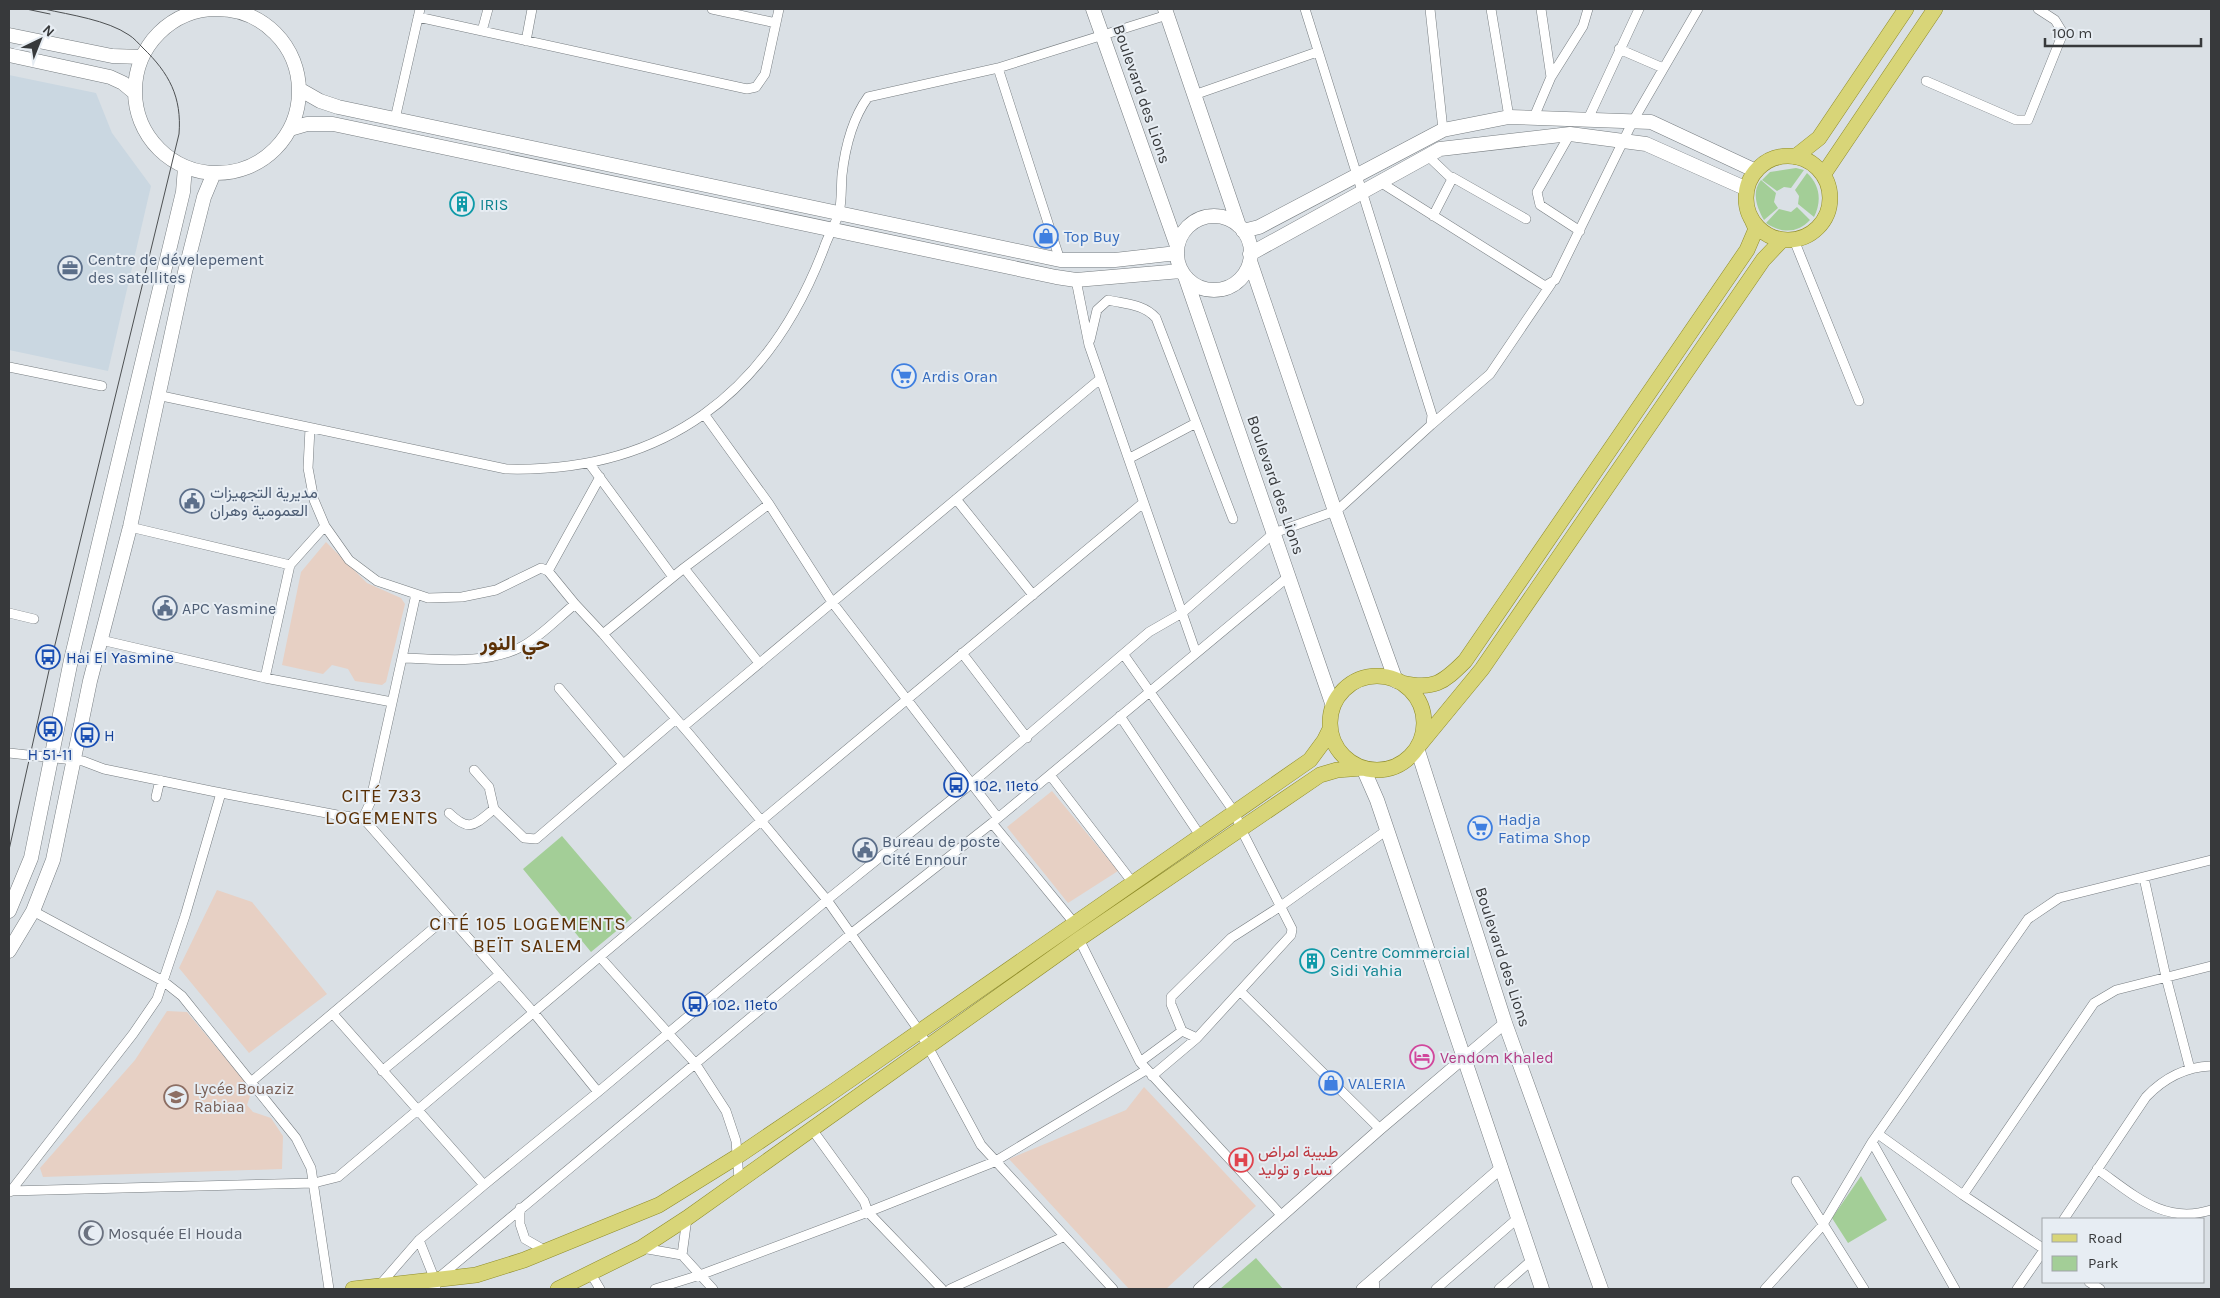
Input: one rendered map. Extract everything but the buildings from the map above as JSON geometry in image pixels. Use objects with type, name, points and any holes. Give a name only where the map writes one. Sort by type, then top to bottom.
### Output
[{"type":"main road","points":[[219,9],[251,13],[286,46],[295,67],[299,89],[297,110],[290,129],[275,150],[259,162],[241,170],[214,174],[185,167],[166,156],[150,138],[139,117],[135,93],[136,75],[142,57],[156,36],[169,24],[185,16],[219,9]]},
{"type":"main road","name":"Boulevard des Lions","points":[[1093,9],[1177,250]]},
{"type":"main road","points":[[1795,157],[1819,138],[1906,9]]},
{"type":"main road","points":[[1823,175],[1936,9]]},
{"type":"main road","points":[[1166,12],[1241,228],[1249,242],[1250,257],[1335,511],[1399,682],[1410,690],[1421,707],[1424,728],[1417,748]]},
{"type":"main road","points":[[9,35],[112,56],[142,57]]},
{"type":"main road","points":[[9,55],[110,77],[123,83],[135,93]]},
{"type":"main road","points":[[299,89],[328,104],[1060,260],[1115,260],[1177,250]]},
{"type":"main road","points":[[1747,189],[1646,144],[1570,134],[1440,149],[1361,192],[1250,257],[1240,279],[1222,289],[1202,288],[1183,274],[1177,250],[1187,227],[1205,217],[1226,218],[1241,228],[1259,227],[1356,174],[1443,130],[1509,117],[1650,122],[1756,171]]},
{"type":"main road","points":[[290,129],[307,124],[333,124],[830,230],[1076,280],[1183,274]]},
{"type":"main road","points":[[353,1289],[379,1286],[432,1286],[476,1275],[546,1251],[659,1205],[738,1156],[920,1032],[1310,760],[1324,742],[1330,729],[1333,706],[1342,692],[1355,681],[1377,676],[1421,687],[1440,683],[1465,661],[1747,250],[1756,229],[1748,210],[1747,189],[1756,171],[1774,158],[1795,157],[1816,167],[1823,175],[1828,186],[1828,210],[1816,230],[1788,240],[1763,260],[1482,669],[1417,748],[1410,756],[1394,767],[1374,770],[1364,768],[1351,762],[1341,753],[1334,742],[1330,729]]},
{"type":"main road","points":[[9,911],[31,858],[74,650],[183,192],[185,167]]},
{"type":"main road","points":[[9,951],[33,911],[53,860],[100,640],[130,527],[158,395],[204,197],[214,174]]},
{"type":"main road","points":[[1752,220],[1770,236],[1788,240]]},
{"type":"main road","name":"Boulevard des Lions","points":[[1183,274],[1333,706]]},
{"type":"main road","name":"Boulevard des Lions","points":[[1417,748],[1505,1023],[1601,1289]]},
{"type":"main road","points":[[558,1289],[592,1274],[641,1248],[687,1218],[739,1179],[1079,939],[1320,775],[1338,770],[1364,768]]},
{"type":"main road","points":[[1364,768],[1387,830],[1542,1289]]},
{"type":"street","points":[[482,32],[488,9]]},
{"type":"street","points":[[526,41],[532,9]]},
{"type":"street","points":[[712,9],[776,23]]},
{"type":"street","points":[[395,119],[419,13],[482,32],[747,89],[756,87],[765,74],[779,9]]},
{"type":"street","points":[[1305,9],[1432,414],[1431,425]]},
{"type":"street","points":[[1430,9],[1443,130]]},
{"type":"street","points":[[1491,9],[1509,117]]},
{"type":"street","points":[[1541,9],[1551,77]]},
{"type":"street","points":[[1534,117],[1551,77],[1583,26],[1588,9]]},
{"type":"street","points":[[1588,119],[1639,9]]},
{"type":"street","points":[[379,1286],[419,1240],[484,1184],[598,1092],[827,900],[1027,738],[1149,632],[1182,613],[1274,533],[1335,511],[1490,374],[1552,284],[1633,121],[1698,9]]},
{"type":"street","points":[[1926,81],[2016,120],[2028,120],[2064,33],[2055,20],[2038,9]]},
{"type":"street","points":[[158,395],[506,469],[533,470],[589,463],[608,459],[656,442],[704,414],[751,372],[777,340],[797,310],[839,212],[844,161],[858,111],[868,97],[998,68],[1103,36],[1166,12]]},
{"type":"street","points":[[1619,49],[1663,68]]},
{"type":"street","points":[[1194,96],[1318,52]]},
{"type":"street","points":[[998,68],[1060,260]]},
{"type":"street","points":[[1570,134],[1537,192],[1537,199],[1540,204],[1580,230]]},
{"type":"street","points":[[1428,156],[1452,177],[1526,219]]},
{"type":"street","points":[[1433,216],[1452,177]]},
{"type":"street","points":[[1380,182],[1545,286],[1552,284]]},
{"type":"street","points":[[1788,240],[1860,401]]},
{"type":"street","points":[[1076,280],[1089,345],[1130,458],[1143,503],[1196,653]]},
{"type":"street","points":[[1089,345],[1097,310],[1108,300],[1145,308],[1156,318],[1233,519]]},
{"type":"street","points":[[9,367],[102,386]]},
{"type":"street","points":[[683,727],[1100,378]]},
{"type":"street","points":[[704,414],[769,504],[832,602],[972,783],[995,820],[1075,924]]},
{"type":"street","points":[[1130,458],[1196,423]]},
{"type":"street","points":[[310,428],[308,468],[314,500],[325,526],[349,560],[377,581],[428,598],[462,597],[496,590],[534,570],[542,568],[548,571],[683,727],[827,900],[920,1032],[981,1145],[994,1162],[1113,1289]]},
{"type":"street","points":[[589,463],[673,577]]},
{"type":"street","points":[[548,571],[600,478]]},
{"type":"street","points":[[956,499],[1033,595]]},
{"type":"street","points":[[9,1192],[314,1183],[331,1180],[345,1172],[760,821],[1143,503]]},
{"type":"street","points":[[604,634],[684,568],[769,504]]},
{"type":"street","points":[[265,678],[290,565],[325,526]]},
{"type":"street","points":[[130,527],[290,565]]},
{"type":"street","points":[[684,568],[759,663]]},
{"type":"street","points":[[419,1240],[432,1286],[520,1208],[695,1063],[852,933],[1050,775],[1289,576]]},
{"type":"street","points":[[363,818],[370,803],[416,594]]},
{"type":"street","points":[[403,658],[454,660],[498,656],[522,647],[575,604]]},
{"type":"street","points":[[9,613],[34,618]]},
{"type":"street","points":[[100,640],[265,678],[392,702]]},
{"type":"street","points":[[962,653],[1027,738]]},
{"type":"street","points":[[655,1289],[700,1275],[994,1162],[1149,1073],[1197,1038],[1291,935],[1292,928],[1241,829],[1235,813],[1124,654]]},
{"type":"street","points":[[559,688],[624,764]]},
{"type":"street","points":[[1120,716],[1201,837]]},
{"type":"street","points":[[474,770],[489,787],[494,809],[524,838],[536,839],[676,719]]},
{"type":"street","points":[[9,753],[75,760],[104,769],[221,793],[337,815],[363,818],[534,1013],[598,1092]]},
{"type":"street","points":[[1050,775],[1133,883]]},
{"type":"street","points":[[156,797],[160,780]]},
{"type":"street","points":[[9,1192],[133,1034],[157,999],[185,916],[221,793]]},
{"type":"street","points":[[449,813],[461,824],[468,826],[474,825],[494,809]]},
{"type":"street","points":[[1197,1038],[1182,1031],[1171,1004],[1172,997],[1231,938],[1281,906],[1387,830]]},
{"type":"street","points":[[1765,1289],[1822,1226],[1872,1142],[2028,920],[2059,898],[2211,860]]},
{"type":"street","points":[[2144,878],[2166,977],[2190,1069]]},
{"type":"street","points":[[33,911],[163,981],[182,996],[296,1138],[311,1168],[329,1289]]},
{"type":"street","points":[[251,1082],[448,916]]},
{"type":"street","points":[[1079,939],[1140,1062],[1282,1216]]},
{"type":"street","points":[[600,957],[638,1002],[669,1032],[695,1063],[726,1111],[732,1125],[738,1156],[739,1179]]},
{"type":"street","points":[[1963,1195],[2094,1002],[2116,990],[2211,966]]},
{"type":"street","points":[[382,1070],[500,974]]},
{"type":"street","points":[[1240,992],[1380,1129]]},
{"type":"street","points":[[333,1014],[417,1111],[484,1184]]},
{"type":"street","points":[[1199,1289],[1380,1129],[1505,1023]]},
{"type":"street","points":[[1140,1062],[1182,1031]]},
{"type":"street","points":[[2065,1218],[2155,1088],[2176,1074],[2190,1069],[2211,1066]]},
{"type":"street","points":[[811,1128],[864,1200],[868,1212],[942,1289]]},
{"type":"street","points":[[1878,1134],[1963,1195],[2042,1248]]},
{"type":"street","points":[[1872,1142],[1954,1289]]},
{"type":"street","points":[[1362,1289],[1374,1284],[1502,1167]]},
{"type":"street","points":[[2097,1169],[2161,1211],[2179,1215],[2195,1215],[2211,1210]]},
{"type":"street","points":[[1796,1181],[1822,1226],[1864,1289]]},
{"type":"street","points":[[520,1208],[520,1224],[525,1240],[546,1251]]},
{"type":"street","points":[[682,1255],[687,1218]]},
{"type":"street","points":[[1436,1289],[1518,1218]]},
{"type":"street","points":[[950,1289],[1063,1237]]},
{"type":"street","points":[[641,1248],[682,1255],[713,1289]]},
{"type":"street","points":[[2017,1289],[2042,1252]]},
{"type":"street","points":[[1500,1289],[1532,1260]]},
{"type":"street","points":[[592,1274],[600,1289]]},
{"type":"shaded area","name":"Centre de dévelepement des satellites","points":[[9,75],[96,93],[112,133],[151,186],[108,371],[9,350]]},
{"type":"shaded area","points":[[326,542],[367,583],[401,598],[405,604],[386,682],[382,685],[355,681],[348,669],[332,665],[323,674],[282,665],[301,572]]},
{"type":"shaded area","points":[[1052,791],[1118,871],[1068,903],[1007,827]]},
{"type":"shaded area","points":[[217,890],[252,902],[327,994],[249,1053],[179,968]]},
{"type":"shaded area","name":"Lycée Bouaziz Rabiaa","points":[[167,1011],[187,1012],[252,1090],[247,1105],[253,1112],[271,1118],[283,1136],[282,1169],[43,1177],[40,1168],[135,1060]]},
{"type":"shaded area","points":[[1144,1087],[1256,1206],[1166,1289],[1129,1289],[1009,1159],[1126,1110]]},
{"type":"green space","points":[[1796,168],[1804,170],[1791,188],[1784,187],[1777,191],[1762,180],[1770,172]]},
{"type":"green space","points":[[1807,173],[1815,183],[1819,199],[1814,217],[1798,204],[1799,196],[1795,190]]},
{"type":"green space","points":[[1761,180],[1776,193],[1774,202],[1778,208],[1764,220],[1756,200],[1756,190]]},
{"type":"green space","points":[[1797,207],[1810,220],[1800,228],[1783,230],[1766,223],[1779,209],[1791,212]]},
{"type":"green space","points":[[562,836],[632,918],[591,952],[523,869]]},
{"type":"green space","points":[[1861,1176],[1887,1220],[1848,1243],[1832,1218]]},
{"type":"green space","points":[[1256,1258],[1283,1289],[1220,1289]]},
{"type":"tram line","points":[[26,9],[50,14]]},
{"type":"tram line","points":[[9,850],[52,657],[179,134],[178,108],[172,86],[160,67],[135,39],[110,25],[44,9]]},
{"type":"place","name":"IRIS","points":[[462,204]]},
{"type":"place","name":"Top Buy","points":[[1046,236]]},
{"type":"place","name":"Centre de dévelepement des satellites","points":[[70,268]]},
{"type":"place","name":"Ardis Oran","points":[[904,376]]},
{"type":"place","name":"مديرية التجهيزات العمومية وهران","points":[[192,501]]},
{"type":"place","name":"APC Yasmine","points":[[165,608]]},
{"type":"place","name":"Hai El Yasmine","points":[[48,657]]},
{"type":"place","name":"H 51-11","points":[[50,729]]},
{"type":"place","name":"H","points":[[87,735]]},
{"type":"place","name":"102, 11eto","points":[[956,785]]},
{"type":"place","name":"Hadja Fatima Shop","points":[[1480,828]]},
{"type":"place","name":"Bureau de poste Cité Ennour","points":[[865,850]]},
{"type":"place","name":"Centre Commercial Sidi Yahia","points":[[1312,961]]},
{"type":"place","name":"102، 11eto","points":[[695,1004]]},
{"type":"place","name":"Vendom Khaled","points":[[1422,1057]]},
{"type":"place","name":"VALERIA","points":[[1331,1083]]},
{"type":"place","name":"Lycée Bouaziz Rabiaa","points":[[176,1097]]},
{"type":"place","name":"طبيبة امراض نساء و توليد","points":[[1241,1160]]},
{"type":"place","name":"Mosquée El Houda","points":[[91,1233]]},
{"type":"district","name":"حي النور","points":[[515,643]]},
{"type":"district","name":"CITÉ 733 LOGEMENTS","points":[[382,807]]},
{"type":"district","name":"CITÉ 105 LOGEMENTS BEÏT SALEM","points":[[528,935]]}]
